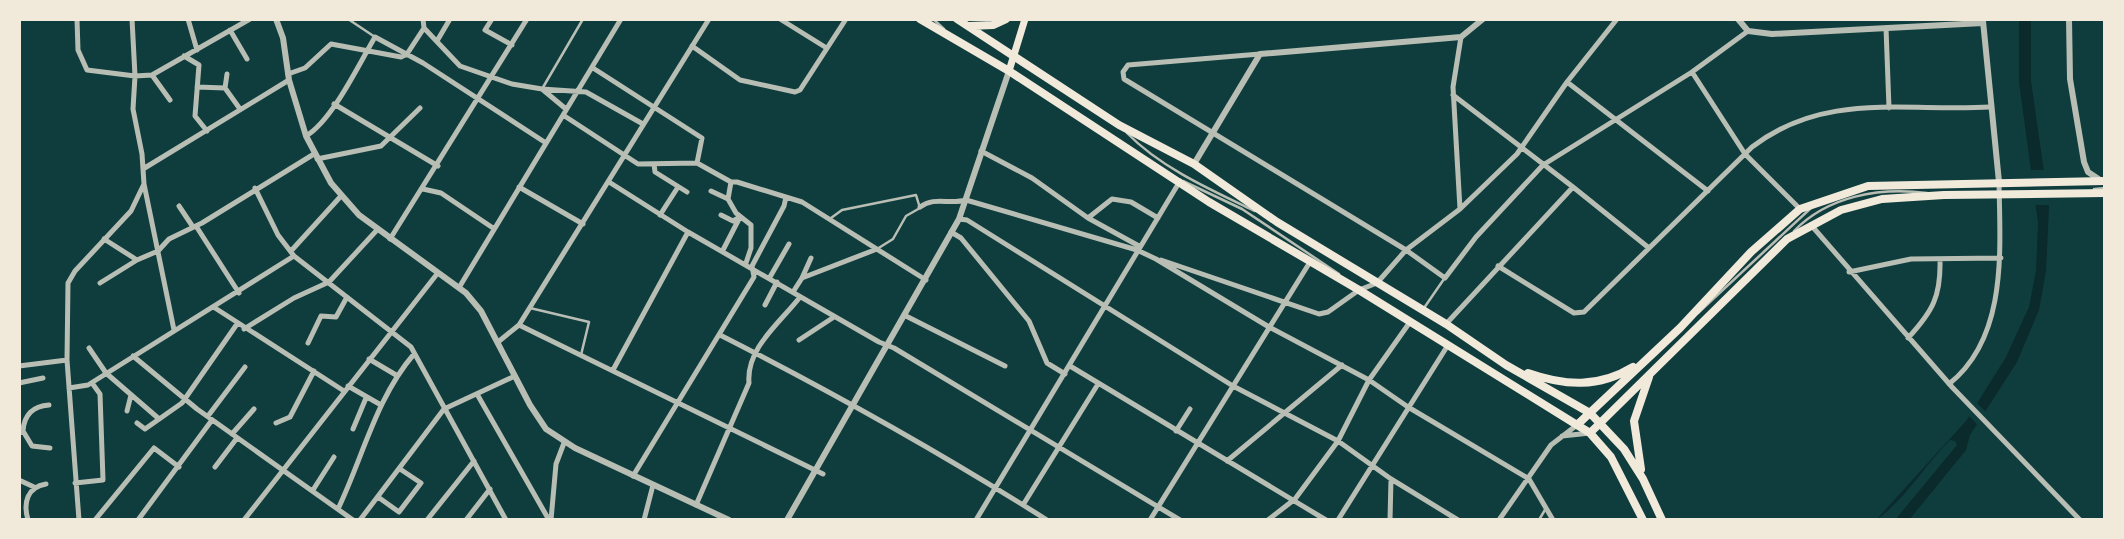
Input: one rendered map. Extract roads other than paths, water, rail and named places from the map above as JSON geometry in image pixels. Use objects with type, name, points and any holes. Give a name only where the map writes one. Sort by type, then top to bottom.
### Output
[{"type":"main road","points":[[920,19],[1009,71],[1209,202],[1359,290],[1590,433],[1611,457],[1643,520]]},
{"type":"main road","points":[[957,19],[1016,55],[1119,125],[1194,164],[1277,222],[1446,324],[1506,365],[1590,412],[1632,460],[1662,520]]},
{"type":"main road","points":[[969,26],[993,24],[1006,19]]},
{"type":"main road","points":[[1009,71],[1025,19]]},
{"type":"main road","points":[[1577,425],[1680,328],[1734,269],[1800,209],[1868,186],[2105,181]]},
{"type":"main road","points":[[1590,433],[1787,239],[1811,225],[1859,203],[1944,195],[2105,191]]},
{"type":"main road","points":[[1506,365],[1556,382],[1586,384],[1610,380],[1650,357]]},
{"type":"main road","points":[[1643,479],[1634,421],[1643,388],[1658,365]]},
{"type":"main road","points":[[1611,457],[1612,449],[1617,446],[1632,460]]},
{"type":"street","points":[[77,19],[78,50],[87,71],[135,76],[152,75],[250,19]]},
{"type":"street","points":[[132,19],[135,76],[133,108],[144,184],[174,330]]},
{"type":"street","points":[[188,19],[197,50]]},
{"type":"street","points":[[276,19],[306,135],[341,196],[377,230],[437,274],[460,286],[481,311],[541,422],[564,443],[729,520]]},
{"type":"street","points":[[423,19],[424,27],[460,66],[542,89],[578,91],[595,97],[643,124]]},
{"type":"street","points":[[437,41],[450,19]]},
{"type":"street","points":[[492,19],[485,30],[512,45]]},
{"type":"street","points":[[390,239],[424,189],[527,19]]},
{"type":"street","points":[[460,286],[621,19]]},
{"type":"street","points":[[499,342],[519,324],[530,308],[609,182],[608,177],[709,19]]},
{"type":"street","points":[[780,19],[825,47]]},
{"type":"street","points":[[692,46],[740,80],[795,92],[800,90],[825,47],[846,19]]},
{"type":"street","points":[[1483,19],[1461,37],[1128,65],[1123,72],[1124,79],[1406,250],[1445,278],[1476,237],[1543,164],[1692,72],[1748,31]]},
{"type":"street","points":[[1156,259],[1319,314],[1328,312],[1359,290],[1377,283],[1406,250],[1460,209],[1521,147],[1567,82],[1617,19]]},
{"type":"street","points":[[1738,19],[1748,31],[1772,34],[1983,21],[1990,107],[2003,195],[1999,280],[1979,352],[1963,373],[1949,384]]},
{"type":"street","points":[[2069,19],[2070,79],[2084,162],[2095,178],[2105,181]]},
{"type":"street","points":[[143,169],[305,68],[331,44],[401,57],[407,54],[424,27]]},
{"type":"street","points":[[1886,28],[1889,108]]},
{"type":"street","points":[[230,30],[247,60]]},
{"type":"street","points":[[306,135],[313,132],[334,104],[375,37],[407,54],[546,143]]},
{"type":"street","points":[[1460,209],[1453,95],[1461,37]]},
{"type":"street","points":[[1194,164],[1260,54]]},
{"type":"street","points":[[184,57],[199,65],[195,116],[207,131]]},
{"type":"street","points":[[593,68],[656,105],[702,138],[696,163]]},
{"type":"street","points":[[787,520],[959,219],[1009,71]]},
{"type":"street","points":[[1692,72],[1745,155],[1800,209]]},
{"type":"street","points":[[227,74],[225,88],[240,109]]},
{"type":"street","points":[[152,75],[170,100]]},
{"type":"street","points":[[1567,82],[1708,191]]},
{"type":"street","points":[[197,88],[225,88]]},
{"type":"street","points":[[542,89],[564,112],[638,164],[696,163],[731,183],[737,182],[802,202],[926,280]]},
{"type":"street","points":[[1453,95],[1649,248]]},
{"type":"street","points":[[334,104],[438,166]]},
{"type":"street","points":[[1498,266],[1574,313],[1584,312],[1745,155],[1776,130],[1797,120],[1836,110],[1990,107]]},
{"type":"street","points":[[100,283],[137,260],[158,251],[169,239],[194,227],[255,188],[316,156],[381,146],[420,108]]},
{"type":"street","points":[[981,151],[1032,178],[1088,218],[1269,327],[1369,380],[1408,407],[1530,479],[1553,520]]},
{"type":"street","points":[[654,164],[655,172],[687,192]]},
{"type":"street","points":[[976,520],[1180,181]]},
{"type":"street","points":[[609,182],[688,232],[1032,430],[1180,520]]},
{"type":"street","points":[[728,199],[731,183]]},
{"type":"street","points":[[79,520],[67,360],[68,283],[131,211],[144,184]]},
{"type":"street","points":[[519,187],[583,224]]},
{"type":"street","points":[[660,215],[678,187]]},
{"type":"street","points":[[1446,324],[1573,187]]},
{"type":"street","points":[[255,188],[278,235],[292,254],[407,343],[506,520]]},
{"type":"street","points":[[424,189],[442,193],[493,228]]},
{"type":"street","points":[[633,476],[754,277],[749,265],[751,225],[740,217],[728,199],[711,191]]},
{"type":"street","points":[[69,388],[92,383],[174,330],[239,293],[292,254],[341,196]]},
{"type":"street","points":[[749,265],[784,206],[786,197]]},
{"type":"street","points":[[1088,218],[1112,199],[1131,202],[1158,218]]},
{"type":"street","points":[[919,207],[928,201],[939,200],[949,204],[966,200],[1138,248]]},
{"type":"street","points":[[179,206],[239,293]]},
{"type":"street","points":[[721,215],[733,221],[740,217]]},
{"type":"street","points":[[723,250],[740,217]]},
{"type":"street","points":[[959,219],[967,220],[1233,386],[1338,441],[1450,518],[1458,520]]},
{"type":"street","points":[[1811,225],[1849,272],[1956,392],[2080,520]]},
{"type":"street","points":[[244,328],[293,298],[329,282],[377,230]]},
{"type":"street","points":[[613,370],[688,232]]},
{"type":"street","points":[[951,232],[961,238],[1029,321],[1047,363],[1065,374]]},
{"type":"street","points":[[104,239],[137,260]]},
{"type":"street","points":[[770,277],[789,244]]},
{"type":"street","points":[[802,278],[877,249]]},
{"type":"street","points":[[793,292],[811,258]]},
{"type":"street","points":[[1849,272],[1911,259],[2001,258]]},
{"type":"street","points":[[1908,338],[1935,306],[1941,280],[1940,259]]},
{"type":"street","points":[[1150,520],[1310,262]]},
{"type":"street","points":[[244,520],[437,274]]},
{"type":"street","points":[[765,304],[777,282]]},
{"type":"street","points":[[308,343],[321,316],[336,317],[347,297]]},
{"type":"street","points":[[696,505],[749,383],[748,372],[754,353],[800,297]]},
{"type":"street","points":[[215,308],[314,371],[381,405]]},
{"type":"street","points":[[904,315],[1005,366]]},
{"type":"street","points":[[799,340],[834,317]]},
{"type":"street","points":[[1268,520],[1295,499],[1338,441],[1369,380],[1410,322]]},
{"type":"street","points":[[137,423],[145,429],[186,399],[237,324]]},
{"type":"street","points":[[519,324],[823,474]]},
{"type":"street","points":[[720,335],[853,404],[997,487],[1042,518]]},
{"type":"street","points":[[1338,520],[1448,345]]},
{"type":"street","points":[[89,348],[106,373],[158,418]]},
{"type":"street","points":[[338,509],[381,405],[396,375],[414,354]]},
{"type":"street","points":[[133,356],[210,418],[353,520]]},
{"type":"street","points":[[369,359],[396,375]]},
{"type":"street","points":[[19,366],[67,360]]},
{"type":"street","points":[[1227,461],[1342,365]]},
{"type":"street","points":[[1070,366],[1326,520]]},
{"type":"street","points":[[138,520],[179,467],[244,367]]},
{"type":"street","points":[[276,422],[290,416],[314,371]]},
{"type":"street","points":[[360,520],[444,409],[515,376]]},
{"type":"street","points":[[19,383],[43,378]]},
{"type":"street","points":[[75,483],[103,480],[100,394],[92,383]]},
{"type":"street","points":[[1023,505],[1098,384]]},
{"type":"street","points":[[477,394],[550,520]]},
{"type":"street","points":[[127,411],[131,395]]},
{"type":"street","points":[[353,429],[366,398]]},
{"type":"street","points":[[49,405],[39,406],[30,412],[21,432],[32,446],[50,448]]},
{"type":"street","points":[[215,467],[254,409]]},
{"type":"street","points":[[1176,430],[1190,409]]},
{"type":"street","points":[[1499,520],[1522,483],[1530,479],[1559,436],[1577,425]]},
{"type":"street","points":[[1559,436],[1590,433]]},
{"type":"street","points":[[550,520],[556,464],[564,443]]},
{"type":"street","points":[[94,520],[154,448],[179,467]]},
{"type":"street","points":[[313,490],[334,457]]},
{"type":"street","points":[[428,520],[474,461]]},
{"type":"street","points":[[378,497],[399,512],[421,483],[400,469]]},
{"type":"street","points":[[1390,520],[1391,479]]},
{"type":"street","points":[[19,480],[34,487],[46,484]]},
{"type":"street","points":[[644,520],[653,485]]},
{"type":"street","points":[[29,520],[27,500],[34,487]]},
{"type":"street","points":[[468,519],[490,489]]},
{"type":"lane","points":[[348,19],[375,37]]},
{"type":"lane","points":[[542,89],[583,19]]},
{"type":"lane","points":[[933,19],[949,34]]},
{"type":"lane","points":[[1119,125],[1139,146],[1205,187],[1277,222]]},
{"type":"lane","points":[[1180,181],[1192,184],[1274,229],[1359,290]]},
{"type":"lane","points":[[1787,239],[1817,212],[1856,196],[1889,191],[1944,195]]},
{"type":"lane","points":[[831,218],[842,210],[916,195],[919,207],[906,216],[893,239],[877,249]]},
{"type":"lane","points":[[1680,328],[1739,279],[1819,203]]},
{"type":"lane","points":[[1422,310],[1445,278]]},
{"type":"lane","points":[[530,308],[589,322],[581,355]]},
{"type":"lane","points":[[1539,520],[1547,507]]},
{"type":"water","points":[[2019,19],[2031,19],[2031,81],[2049,207],[2046,271],[2039,310],[2017,362],[1970,435],[1966,450],[1909,520],[1895,520],[1957,445],[1955,441],[1950,440],[1896,503],[1876,520],[1966,421],[2006,357],[2029,307],[2036,271],[2038,223],[2019,82]]}]
